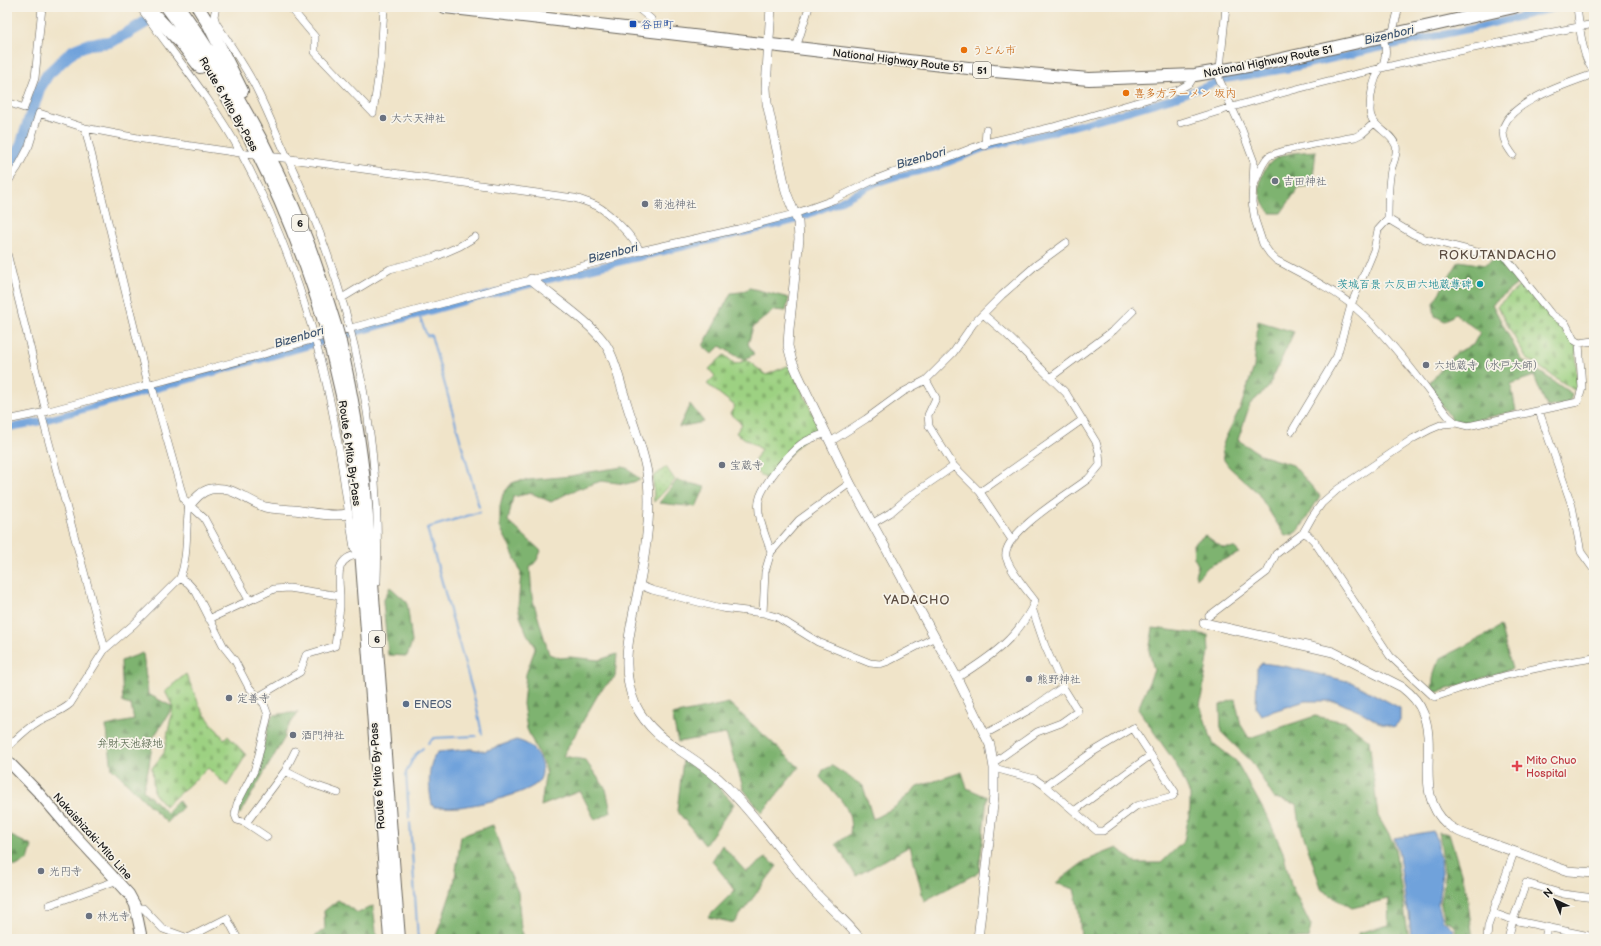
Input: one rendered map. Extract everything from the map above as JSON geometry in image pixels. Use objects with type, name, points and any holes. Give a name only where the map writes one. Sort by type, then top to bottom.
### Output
[{"type":"highway","points":[[147,7],[182,45],[205,73],[226,102],[254,149]]},
{"type":"highway","name":"Route 6 Mito By-Pass","points":[[167,7],[210,69],[236,112],[298,243],[331,330]]},
{"type":"highway","name":"Route 6 Mito By-Pass","points":[[179,7],[218,64],[252,122],[284,186],[318,272],[331,330],[351,390],[361,450],[399,939]]},
{"type":"highway","name":"National Highway Route 51","points":[[445,7],[1035,76],[1089,79],[1195,75],[1265,64],[1387,42],[1514,7]]},
{"type":"highway","points":[[202,10],[247,100],[252,122]]},
{"type":"highway","name":"Route 6 Mito By-Pass","points":[[335,343],[352,456],[358,510],[360,554],[390,939]]},
{"type":"main road","name":"Nakaishizaki-Mito Line","points":[[7,760],[118,880],[129,894],[136,908],[142,939]]},
{"type":"street","points":[[7,102],[24,108],[35,78],[42,7]]},
{"type":"street","points":[[140,7],[215,110],[241,153],[276,227],[296,281],[325,381],[335,427],[354,548],[360,554]]},
{"type":"street","points":[[216,7],[214,16],[216,23],[252,82],[305,196],[324,243],[352,332],[365,397],[375,472],[378,560],[375,617]]},
{"type":"street","points":[[290,7],[314,37],[315,52],[373,113],[381,58],[384,7]]},
{"type":"street","points":[[639,7],[639,9],[651,19],[656,32]]},
{"type":"street","points":[[771,7],[766,88],[767,103],[781,171],[786,192],[796,218],[799,239],[788,346],[798,377],[850,482],[958,678],[990,745],[994,766],[994,796],[978,939]]},
{"type":"street","points":[[796,48],[809,7]]},
{"type":"street","points":[[1226,7],[1219,79],[1232,106],[1254,162],[1252,202],[1255,220],[1263,244],[1276,260],[1325,287],[1351,305],[1382,334],[1448,416],[1456,423]]},
{"type":"street","points":[[1292,431],[1337,356],[1351,305],[1374,250],[1378,230],[1388,219],[1388,196],[1391,174],[1397,151],[1394,142],[1371,119],[1370,112],[1371,98],[1384,61],[1387,42],[1399,7]]},
{"type":"street","points":[[1513,155],[1503,138],[1503,128],[1506,121],[1518,108],[1553,90],[1591,76],[1594,70],[1590,67],[1587,59],[1577,7]]},
{"type":"street","points":[[1181,123],[1232,106],[1380,69],[1526,37],[1594,24]]},
{"type":"street","points":[[7,420],[43,416],[261,355],[315,343],[535,283],[640,251],[738,229],[796,218],[874,180],[892,173],[942,160],[985,145],[1053,127],[1178,90],[1190,83],[1195,75]]},
{"type":"street","points":[[7,183],[18,167],[29,146],[39,114],[85,128],[143,139],[241,153],[254,149]]},
{"type":"street","points":[[1252,187],[1265,161],[1270,156],[1297,148],[1355,136],[1363,133],[1374,123]]},
{"type":"street","points":[[85,128],[151,386],[184,500],[204,518],[249,600]]},
{"type":"street","points":[[985,145],[986,130]]},
{"type":"street","points":[[276,158],[574,198],[598,207],[605,212],[630,238],[640,251]]},
{"type":"street","points":[[1388,219],[1413,234],[1431,241],[1476,252],[1501,254],[1507,259],[1551,314],[1566,324],[1574,340],[1579,343],[1594,341]]},
{"type":"street","points":[[342,298],[390,269],[435,257],[475,237]]},
{"type":"street","points":[[771,552],[759,510],[758,501],[764,487],[788,457],[801,444],[813,438],[829,438],[903,392],[926,380],[953,354],[973,324],[1002,295],[1036,265],[1066,242]]},
{"type":"street","points":[[7,253],[43,416],[105,649]]},
{"type":"street","points":[[535,283],[591,328],[606,345],[614,364],[645,463],[647,476],[648,524],[630,635],[627,664],[631,693],[639,711],[645,721],[661,738],[704,766],[723,783],[816,892],[851,927],[860,939]]},
{"type":"street","points":[[1051,377],[1087,352],[1114,330],[1133,311]]},
{"type":"street","points":[[958,678],[990,657],[1010,640],[1021,626],[1035,601],[1011,567],[1006,557],[1006,550],[1012,540],[1032,520],[1087,479],[1100,465],[1096,442],[1066,393],[1051,377],[983,314]]},
{"type":"street","points":[[1207,620],[1267,572],[1276,554],[1303,533],[1322,503],[1338,489],[1414,438],[1437,426],[1456,423],[1468,426],[1539,412],[1578,402],[1582,388],[1579,343]]},
{"type":"street","points":[[926,380],[936,398],[928,415],[927,420],[929,426],[954,466],[980,492],[1012,540]]},
{"type":"street","points":[[1539,412],[1572,506],[1581,552],[1594,570]]},
{"type":"street","points":[[980,492],[1082,420]]},
{"type":"street","points":[[873,523],[890,513],[910,496],[954,466]]},
{"type":"street","points":[[763,613],[765,572],[771,552],[799,520],[850,482]]},
{"type":"street","points":[[7,748],[29,727],[64,709],[70,704],[105,649],[134,624],[180,578],[183,570],[187,542],[189,506],[204,492],[211,489],[231,490],[246,499],[268,507],[327,515],[348,514]]},
{"type":"street","points":[[1303,533],[1308,535],[1317,546],[1390,656],[1435,697],[1462,687],[1539,667],[1594,658]]},
{"type":"street","points":[[258,697],[300,672],[306,655],[335,646],[340,607],[338,570],[346,559],[360,554]]},
{"type":"street","points":[[180,578],[193,588],[224,647],[236,661],[248,686],[264,704],[268,715],[254,772],[237,804],[235,815],[237,820],[246,823],[267,837]]},
{"type":"street","points":[[639,584],[652,590],[721,608],[744,612],[763,613],[777,617],[818,642],[875,664],[894,659],[935,637]]},
{"type":"street","points":[[209,619],[274,589],[283,588],[340,596]]},
{"type":"street","points":[[994,766],[1037,732],[1061,723],[1078,711],[1063,688],[1045,646],[1032,608]]},
{"type":"street","points":[[1207,620],[1333,652],[1402,687],[1412,695],[1423,712],[1428,735],[1428,790],[1433,806],[1448,825],[1456,830],[1568,871],[1594,873]]},
{"type":"street","points":[[984,734],[1063,688]]},
{"type":"street","points":[[994,766],[1035,779],[1097,831],[1103,831],[1136,806],[1174,796],[1175,792],[1133,728],[1045,786]]},
{"type":"street","points":[[246,823],[285,771],[296,751]]},
{"type":"street","points":[[1074,811],[1151,755]]},
{"type":"street","points":[[285,771],[338,794]]},
{"type":"street","points":[[1487,939],[1488,926],[1492,913],[1514,852]]},
{"type":"street","points":[[49,905],[118,880]]},
{"type":"street","points":[[1508,939],[1526,883],[1563,894],[1594,898]]},
{"type":"street","points":[[136,908],[144,908],[163,929],[188,938],[227,918],[238,939]]},
{"type":"street","points":[[1492,913],[1513,920],[1581,937],[1594,937]]},
{"type":"street","points":[[1544,939],[1547,928]]},
{"type":"green space","points":[[1316,151],[1312,186],[1299,187],[1281,213],[1270,213],[1260,194],[1261,177],[1266,167],[1283,155],[1297,152]]},
{"type":"green space","points":[[1499,256],[1521,281],[1492,304],[1521,359],[1572,394],[1569,404],[1547,407],[1534,376],[1511,384],[1516,411],[1467,422],[1452,420],[1428,384],[1457,352],[1473,345],[1480,332],[1455,314],[1445,321],[1435,316],[1433,303],[1459,261],[1485,265]]},
{"type":"green space","points":[[1522,284],[1550,316],[1563,325],[1576,345],[1577,392],[1526,358],[1497,306]]},
{"type":"green space","points":[[750,288],[789,298],[786,311],[774,310],[753,327],[748,344],[754,354],[743,360],[720,346],[712,354],[703,346],[731,293],[741,292]]},
{"type":"green space","points":[[1258,321],[1294,332],[1268,388],[1250,404],[1238,440],[1263,456],[1293,465],[1320,496],[1300,529],[1292,535],[1285,536],[1257,492],[1229,467],[1224,460],[1222,448],[1241,406],[1254,367]]},
{"type":"green space","points":[[724,355],[735,364],[747,360],[766,375],[790,365],[821,431],[806,437],[766,479],[751,468],[761,449],[736,433],[742,424],[730,414],[735,406],[707,384],[715,376],[709,369]]},
{"type":"green space","points":[[690,404],[704,422],[679,427]]},
{"type":"green space","points":[[623,467],[629,469],[640,480],[626,484],[601,481],[570,492],[551,502],[531,493],[513,497],[508,521],[541,551],[537,560],[530,568],[532,597],[549,654],[560,658],[570,657],[599,660],[617,654],[615,677],[600,691],[563,756],[585,760],[606,789],[611,812],[595,820],[580,791],[541,806],[546,770],[527,729],[523,704],[526,674],[535,649],[520,616],[518,606],[521,573],[500,527],[500,506],[503,494],[512,483],[518,481],[571,476]]},
{"type":"green space","points":[[666,467],[675,480],[654,502],[653,477]]},
{"type":"green space","points":[[677,480],[705,487],[696,507],[659,503]]},
{"type":"green space","points":[[1205,535],[1223,548],[1235,548],[1240,553],[1209,566],[1197,578],[1195,574],[1198,565],[1194,557],[1193,544]]},
{"type":"green space","points":[[390,587],[407,602],[412,642],[407,656],[388,655],[383,602]]},
{"type":"green space","points":[[1500,626],[1512,669],[1438,692],[1435,692],[1432,689],[1435,669],[1441,658],[1492,632]]},
{"type":"green space","points":[[1153,628],[1208,635],[1209,652],[1200,706],[1213,743],[1236,761],[1268,818],[1283,852],[1291,885],[1311,926],[1308,939],[1081,939],[1079,911],[1074,889],[1056,883],[1085,861],[1117,848],[1136,863],[1161,863],[1184,841],[1190,809],[1190,794],[1176,764],[1138,709],[1154,670],[1149,651]]},
{"type":"green space","name":"弁財天池緑地","points":[[143,653],[148,694],[173,707],[153,738],[149,766],[143,790],[167,813],[178,800],[183,807],[167,823],[112,768],[106,726],[134,720],[131,705],[123,703],[121,661]]},
{"type":"green space","points":[[186,674],[202,711],[224,739],[228,736],[246,755],[227,786],[208,768],[165,806],[154,793],[152,768],[164,753],[173,707],[165,691]]},
{"type":"green space","points":[[1235,699],[1241,725],[1249,738],[1315,716],[1346,722],[1369,740],[1378,816],[1393,842],[1395,849],[1409,939],[1358,939],[1358,933],[1388,925],[1389,899],[1352,908],[1322,890],[1300,825],[1297,804],[1274,798],[1252,762],[1221,732],[1220,705]]},
{"type":"green space","points":[[729,703],[799,767],[762,813],[744,790],[726,734],[678,742],[672,715]]},
{"type":"green space","points":[[298,713],[284,733],[285,737],[240,814],[238,813],[240,804],[258,768],[270,719],[274,715]]},
{"type":"green space","points":[[683,760],[708,775],[734,804],[705,845],[677,811]]},
{"type":"green space","points":[[832,766],[863,786],[873,819],[895,807],[917,787],[962,772],[967,788],[987,797],[979,872],[924,901],[910,846],[856,876],[836,844],[850,834],[851,824],[849,816],[838,796],[820,777],[823,770]]},
{"type":"green space","points":[[493,825],[506,865],[518,892],[521,929],[525,939],[435,939],[454,884],[461,836]]},
{"type":"green space","points":[[1439,832],[1449,834],[1466,889],[1473,939],[1454,939],[1456,930],[1452,923],[1445,920],[1440,901],[1445,878]]},
{"type":"green space","points":[[7,834],[32,846],[28,860],[14,867],[7,856]]},
{"type":"green space","points":[[722,845],[746,872],[766,858],[777,866],[734,923],[708,917],[735,890],[712,861]]},
{"type":"green space","points":[[338,900],[358,913],[373,906],[377,939],[311,939],[325,929],[324,911]]},
{"type":"water","points":[[1262,663],[1284,666],[1351,682],[1400,708],[1400,721],[1394,727],[1378,722],[1363,713],[1336,701],[1305,701],[1261,715],[1256,708],[1257,668]]},
{"type":"water","points":[[516,740],[530,746],[539,758],[542,767],[542,775],[534,786],[515,794],[477,804],[453,807],[434,807],[432,805],[429,777],[434,757],[438,752],[471,749],[485,751]]},
{"type":"water","points":[[1433,831],[1438,840],[1438,850],[1441,858],[1442,873],[1438,904],[1443,920],[1453,929],[1451,937],[1446,939],[1411,939],[1409,913],[1406,906],[1399,855],[1394,838]]},
{"type":"waterway","name":"Bizenbori","points":[[1222,80],[1288,69],[1474,28],[1560,7]]},
{"type":"waterway","points":[[7,169],[21,146],[39,89],[48,74],[74,50],[89,44],[109,42],[146,22]]},
{"type":"waterway","name":"Bizenbori","points":[[7,428],[39,422],[484,296],[792,221],[837,203],[876,183],[898,176],[934,168],[984,148],[1056,131],[1177,97],[1217,82]]},
{"type":"waterway","points":[[419,315],[427,336],[431,335],[479,507]]},
{"type":"waterway","points":[[480,512],[427,528],[476,704],[482,734]]},
{"type":"waterway","points":[[428,743],[434,738],[476,736]]},
{"type":"waterway","points":[[409,818],[406,772],[415,755],[423,748]]},
{"type":"waterway","points":[[410,823],[418,939]]},
{"type":"place","name":"谷田町","points":[[633,24]]},
{"type":"place","name":"うどん市","points":[[964,50]]},
{"type":"place","name":"喜多方ラーメン 坂内","points":[[1126,93]]},
{"type":"place","name":"大六天神社","points":[[383,118]]},
{"type":"place","name":"吉田神社","points":[[1275,181]]},
{"type":"place","name":"菊池神社","points":[[645,204]]},
{"type":"place","name":"茨城百景 六反田六地蔵尊碑","points":[[1480,284]]},
{"type":"place","name":"六地蔵寺（水戸大師）","points":[[1426,365]]},
{"type":"place","name":"宝蔵寺","points":[[722,465]]},
{"type":"place","name":"熊野神社","points":[[1029,679]]},
{"type":"place","name":"定善寺","points":[[229,698]]},
{"type":"place","name":"ENEOS","points":[[406,704]]},
{"type":"place","name":"酒門神社","points":[[293,735]]},
{"type":"place","name":"Mito Chuo Hospital","points":[[1517,766]]},
{"type":"place","name":"光円寺","points":[[41,871]]},
{"type":"place","name":"林光寺","points":[[89,916]]},
{"type":"district","name":"ROKUTANDACHO","points":[[1498,254]]},
{"type":"district","name":"YADACHO","points":[[917,599]]}]
